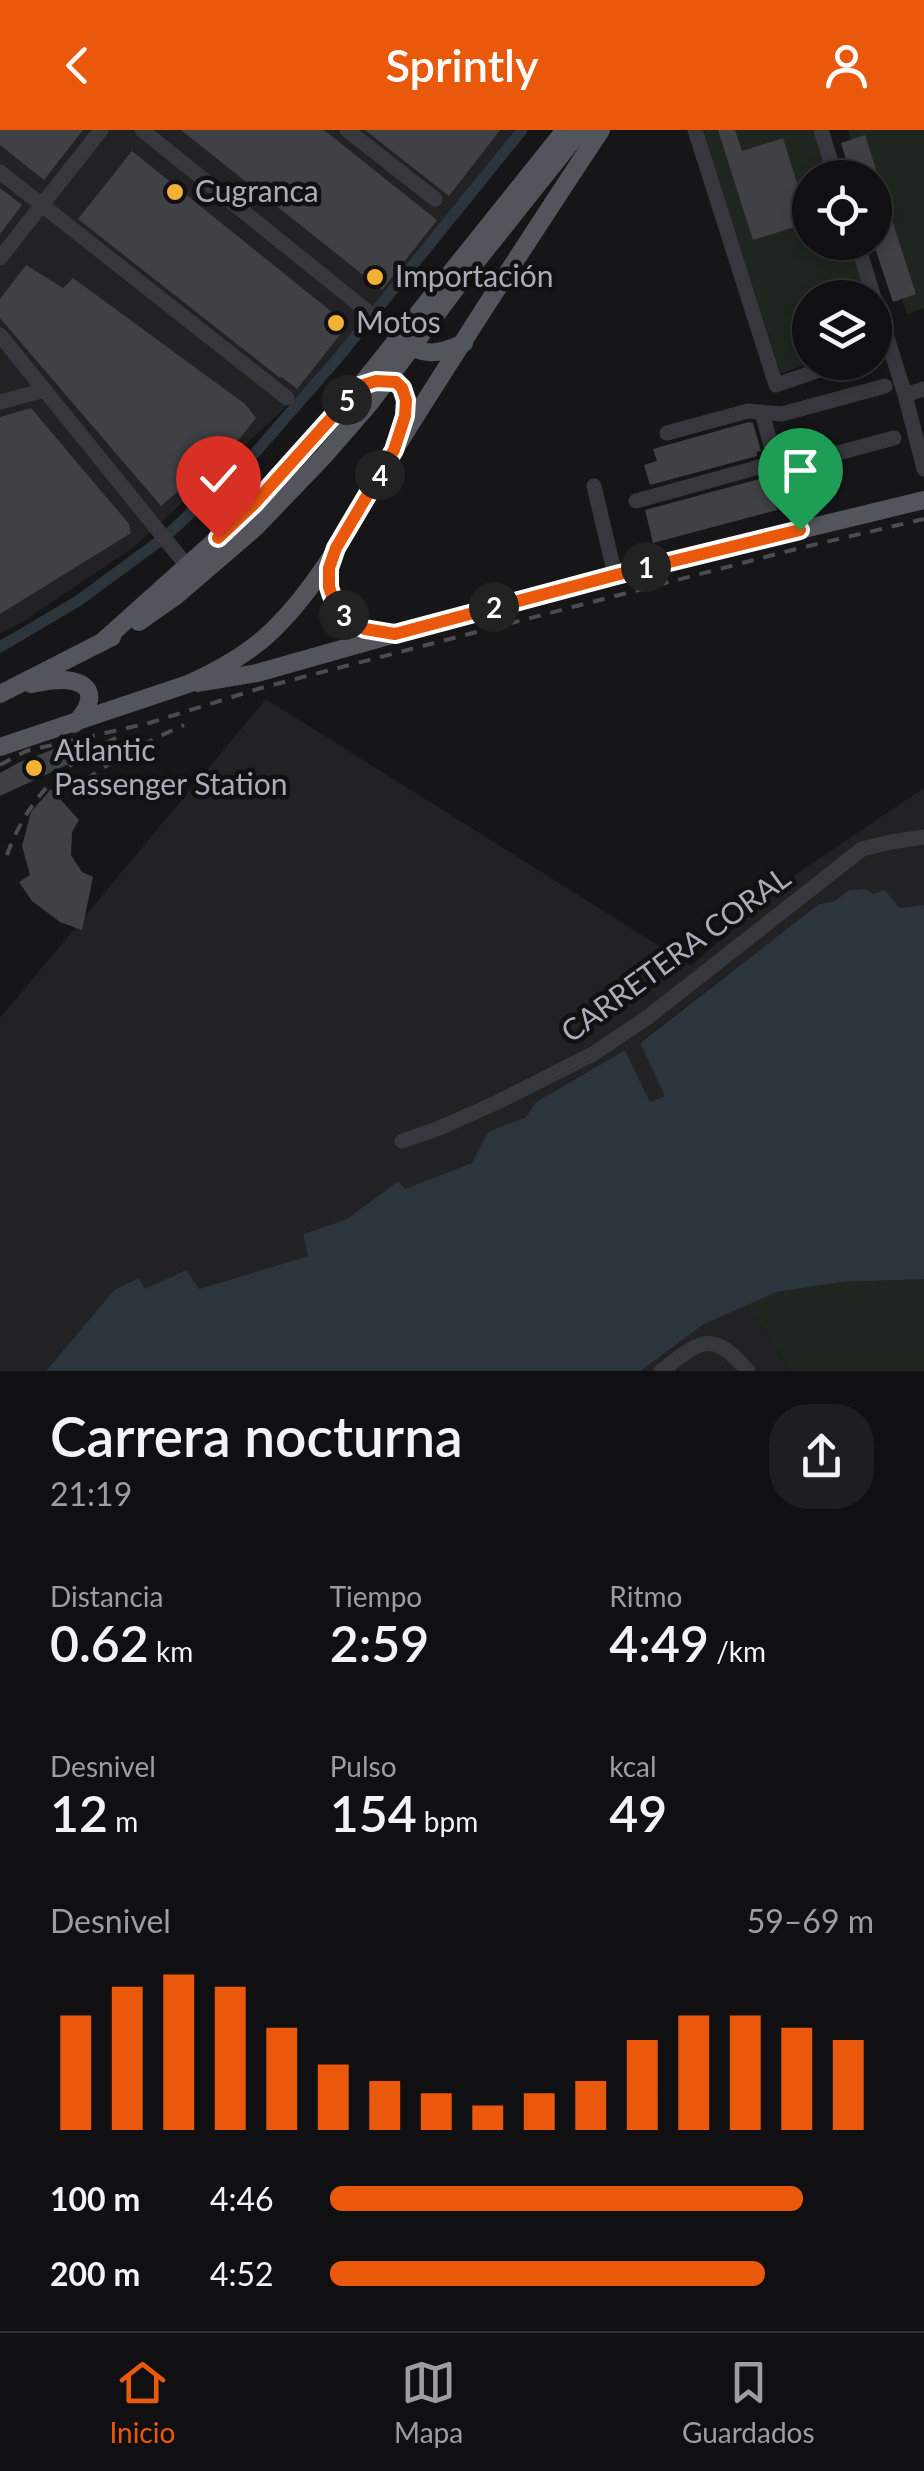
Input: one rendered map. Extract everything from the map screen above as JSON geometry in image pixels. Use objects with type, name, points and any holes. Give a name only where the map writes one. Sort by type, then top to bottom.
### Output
[{"type":"main road","points":[[102,642],[182,560],[254,504],[360,386],[565,130]]},
{"type":"main road","points":[[0,694],[141,621],[255,528],[359,416],[581,130]]},
{"type":"main road","points":[[0,748],[188,684],[222,666],[276,627],[336,548],[394,450],[601,130]]},
{"type":"main road","points":[[398,336],[412,348],[434,354],[464,343]]},
{"type":"main road","points":[[360,386],[388,380],[402,388],[405,416],[394,450]]},
{"type":"main road","points":[[188,684],[257,673],[616,575],[924,500]]},
{"type":"main road","points":[[336,548],[329,568],[334,602],[350,622],[395,634]]},
{"type":"main road","points":[[18,686],[63,680],[81,684],[88,692],[89,706],[74,724]]},
{"type":"street","points":[[0,258],[100,130]]},
{"type":"street","points":[[142,130],[398,336]]},
{"type":"street","points":[[347,130],[435,199]]},
{"type":"street","points":[[695,130],[776,385],[792,380]]},
{"type":"street","points":[[821,130],[830,160]]},
{"type":"street","points":[[0,172],[287,398]]},
{"type":"street","points":[[0,335],[182,560]]},
{"type":"street","points":[[892,369],[905,396],[924,470]]},
{"type":"street","points":[[667,432],[748,411],[782,414],[885,386]]},
{"type":"street","points":[[905,396],[924,389]]},
{"type":"street","points":[[0,402],[45,390]]},
{"type":"street","points":[[762,412],[772,450],[781,464]]},
{"type":"street","points":[[636,501],[792,458],[812,460],[894,438]]},
{"type":"street","points":[[786,484],[800,530]]},
{"type":"street","points":[[594,486],[616,575]]},
{"type":"street","name":"CARRETERA CORAL","points":[[402,1141],[498,1102],[593,1054],[648,1017],[862,849],[924,837]]},
{"type":"street","points":[[661,1371],[691,1348],[709,1342],[722,1345],[748,1371]]},
{"type":"shaded area","points":[[0,130],[514,130],[323,373],[134,547],[0,634]]},
{"type":"shaded area","points":[[702,130],[815,130],[825,160],[792,160],[792,260],[857,260],[863,280],[792,280],[792,369],[781,373]]},
{"type":"shaded area","points":[[848,130],[924,130],[924,308],[907,314],[902,299],[916,293],[892,219],[892,160],[873,160],[865,136],[851,140]]},
{"type":"shaded area","points":[[266,699],[691,966],[799,872],[924,788],[924,905],[899,908],[863,889],[849,890],[835,901],[819,904],[640,1042],[665,1096],[650,1102],[625,1050],[536,1102],[526,1117],[489,1132],[472,1163],[404,1190],[398,1181],[347,1219],[303,1234],[309,1256],[198,1289],[145,1289],[139,1278],[114,1290],[46,1371],[0,1371],[0,1018]]},
{"type":"shaded area","points":[[864,889],[874,894],[885,890],[899,908],[924,905],[924,1279],[842,1282],[777,1292],[704,1324],[641,1371],[46,1371],[114,1290],[139,1278],[145,1289],[186,1270],[199,1289],[308,1256],[303,1234],[347,1219],[398,1181],[405,1189],[472,1163],[488,1132],[526,1117],[536,1102],[625,1050],[650,1102],[665,1096],[640,1043],[819,904],[835,901],[849,890]]},
{"type":"shaded area","points":[[924,1279],[924,1371],[792,1371],[746,1305],[777,1292],[842,1282]]},
{"type":"shaded area","points":[[746,1305],[792,1371],[641,1371],[704,1324]]},
{"type":"building","points":[[0,130],[83,130],[44,180],[0,145]]},
{"type":"building","points":[[181,130],[324,130],[437,220],[382,290]]},
{"type":"building","points":[[365,130],[500,130],[449,196]]},
{"type":"building","points":[[718,130],[735,130],[742,151],[783,138],[792,167],[792,228],[753,240]]},
{"type":"building","points":[[865,135],[873,160],[846,160],[841,143]]},
{"type":"building","points":[[132,151],[348,325],[297,389],[78,219]]},
{"type":"building","points":[[0,188],[22,205],[0,234]]},
{"type":"building","points":[[892,219],[916,294],[893,302],[892,280],[886,280],[879,260],[892,260]]},
{"type":"building","points":[[26,265],[63,288],[73,278],[245,404],[256,418],[241,437],[161,506],[0,318],[0,299]]},
{"type":"building","points":[[31,408],[129,524],[131,533],[0,614],[0,417]]},
{"type":"building","points":[[753,423],[761,451],[757,456],[650,485],[644,465],[657,461],[653,449]]},
{"type":"building","points":[[774,475],[775,487],[771,488],[777,510],[653,543],[645,510]]},
{"type":"building","name":"Atlantic Passenger Station","points":[[65,745],[71,763],[0,796],[0,773]]},
{"type":"building","points":[[51,789],[79,820],[72,832],[71,855],[82,872],[93,877],[82,930],[60,922],[32,901],[19,882],[30,875],[22,846],[31,812]]},
{"type":"waterway","points":[[0,647],[78,601],[165,537],[255,453],[337,359],[522,130]]},
{"type":"railway","points":[[0,765],[26,751],[149,723],[261,688],[924,519]]},
{"type":"railway","points":[[69,794],[124,755],[184,725]]},
{"type":"railway","points":[[7,855],[25,817],[49,785],[79,759],[116,738]]},
{"type":"place","name":"Cugranca","points":[[175,192]]},
{"type":"place","name":"Importación","points":[[375,277]]},
{"type":"place","name":"Motos","points":[[336,323]]},
{"type":"place","name":"Atlantic Passenger Station","points":[[34,768]]},
{"type":"route","points":[[218,538],[283,473],[360,386],[388,380],[402,388],[405,416],[394,450],[336,548],[329,568],[334,602],[350,622],[365,629],[395,634],[800,530]]}]
